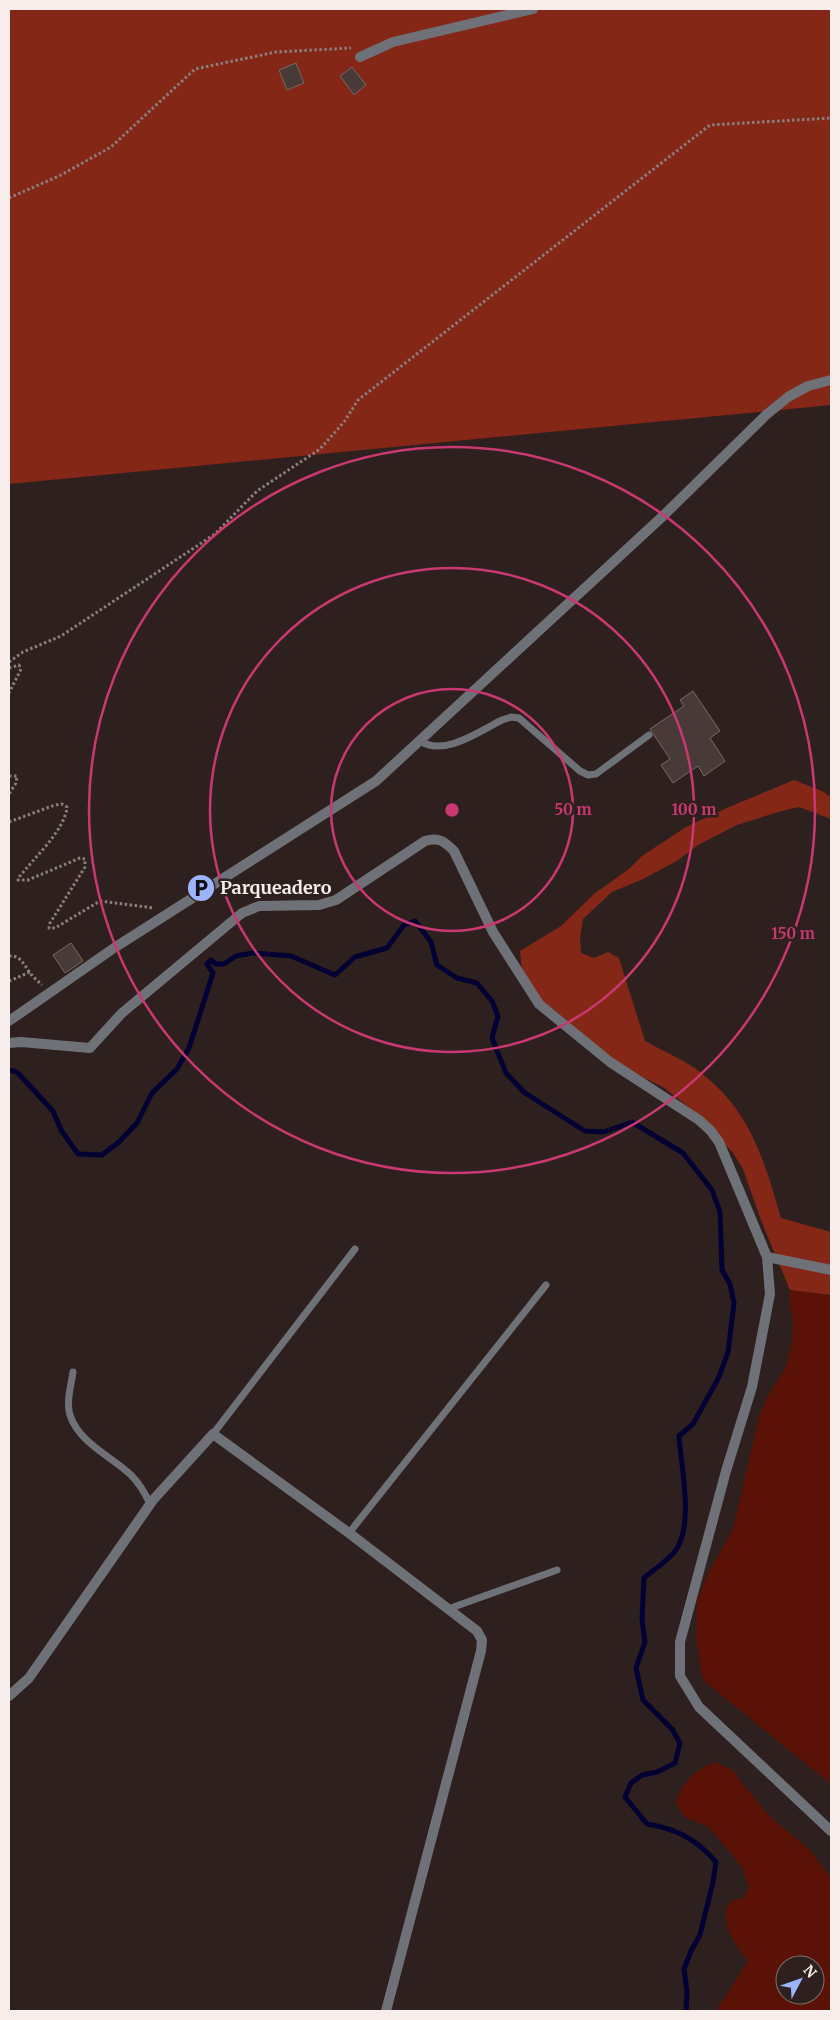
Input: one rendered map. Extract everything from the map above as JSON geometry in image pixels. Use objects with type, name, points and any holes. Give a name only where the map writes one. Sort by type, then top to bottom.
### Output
[{"type":"street","points":[[360,57],[393,42],[533,9]]},
{"type":"street","points":[[9,1021],[172,911],[376,781],[663,516],[766,415],[788,396],[808,386],[831,380]]},
{"type":"street","points":[[9,1044],[21,1042],[90,1048],[122,1013],[242,913],[260,906],[319,905],[336,900],[425,841],[434,838],[445,842],[454,850],[493,932],[539,1004],[610,1062],[699,1120],[710,1130],[719,1142],[767,1257],[770,1294],[752,1387],[726,1471],[680,1642],[680,1676],[699,1706],[831,1832]]},
{"type":"street","points":[[767,1257],[831,1270]]},
{"type":"street","points":[[9,1696],[29,1678],[150,1504],[213,1434],[349,1533],[477,1631],[482,1640],[481,1651],[386,2011]]},
{"type":"lane","points":[[420,742],[427,746],[448,746],[502,720],[511,717],[519,718],[580,771],[588,775],[596,774],[649,735]]},
{"type":"lane","points":[[213,1434],[355,1248]]},
{"type":"lane","points":[[349,1533],[546,1285]]},
{"type":"lane","points":[[73,1372],[68,1399],[70,1414],[76,1428],[93,1446],[131,1475],[141,1487],[150,1504]]},
{"type":"lane","points":[[448,1609],[557,1570]]},
{"type":"path","points":[[9,198],[61,175],[111,147],[195,69],[276,52],[354,47]]},
{"type":"path","points":[[9,662],[23,652],[61,636],[215,534],[257,491],[320,449],[344,422],[358,400],[710,125],[831,118]]},
{"type":"path","points":[[9,668],[19,665],[21,669],[9,693]]},
{"type":"path","points":[[9,776],[17,776],[17,779],[9,794]]},
{"type":"path","points":[[9,822],[55,805],[62,804],[67,807],[67,814],[56,833],[18,880],[28,880],[80,858],[85,859],[85,867],[50,923],[49,928],[55,928],[100,900],[172,911]]},
{"type":"path","points":[[9,956],[17,957],[50,992]]},
{"type":"path","points":[[9,981],[30,972]]},
{"type":"shaded area","points":[[9,9],[831,9],[831,405],[9,484]]},
{"type":"shaded area","points":[[794,780],[822,791],[831,797],[831,819],[799,807],[737,825],[698,845],[677,861],[643,879],[612,892],[583,919],[580,938],[581,953],[594,958],[608,952],[619,958],[645,1041],[693,1067],[728,1098],[741,1116],[760,1153],[781,1218],[831,1232],[831,1295],[790,1290],[762,1223],[743,1169],[733,1153],[696,1113],[663,1087],[611,1062],[568,1021],[539,998],[522,971],[520,951],[561,926],[595,893],[629,869],[642,856],[686,827]]},
{"type":"shaded area","points":[[790,1290],[831,1295],[831,1784],[704,1681],[700,1669],[696,1642],[697,1600],[708,1574],[733,1529],[759,1417],[767,1397],[786,1367],[792,1342],[793,1324]]},
{"type":"shaded area","points":[[716,1762],[732,1770],[769,1816],[811,1851],[831,1878],[831,2011],[716,2011],[748,1961],[732,1938],[727,1924],[726,1911],[731,1900],[742,1899],[749,1888],[743,1869],[725,1846],[707,1826],[686,1818],[675,1803],[686,1783],[701,1769]]},
{"type":"building","points":[[296,63],[304,83],[287,90],[279,70]]},
{"type":"building","points":[[352,67],[366,85],[354,95],[340,76]]},
{"type":"building","points":[[693,691],[720,731],[710,738],[725,761],[704,776],[698,766],[673,783],[661,765],[670,759],[650,729],[684,706],[680,700]]},
{"type":"building","points":[[71,943],[83,961],[65,973],[53,955]]},
{"type":"waterway","points":[[9,1070],[17,1072],[53,1111],[61,1130],[78,1154],[102,1155],[119,1142],[137,1123],[152,1093],[177,1069],[189,1048],[213,973],[207,964],[211,960],[216,964],[224,964],[236,956],[253,953],[291,956],[335,975],[355,957],[387,948],[404,925],[415,921],[431,942],[437,965],[457,978],[477,983],[492,1001],[498,1016],[492,1038],[506,1073],[525,1093],[585,1131],[604,1132],[632,1122],[683,1153],[712,1190],[720,1212],[722,1270],[730,1284],[734,1303],[728,1352],[719,1377],[693,1424],[679,1436],[685,1494],[684,1525],[681,1539],[673,1554],[644,1578],[642,1619],[645,1642],[636,1668],[643,1700],[672,1729],[680,1743],[675,1763],[657,1772],[642,1775],[631,1783],[625,1797],[647,1824],[668,1829],[685,1836],[701,1847],[716,1862],[700,1935],[684,1969],[687,1991],[686,2011]]},
{"type":"place","name":"Parqueadero","points":[[201,888]]}]
